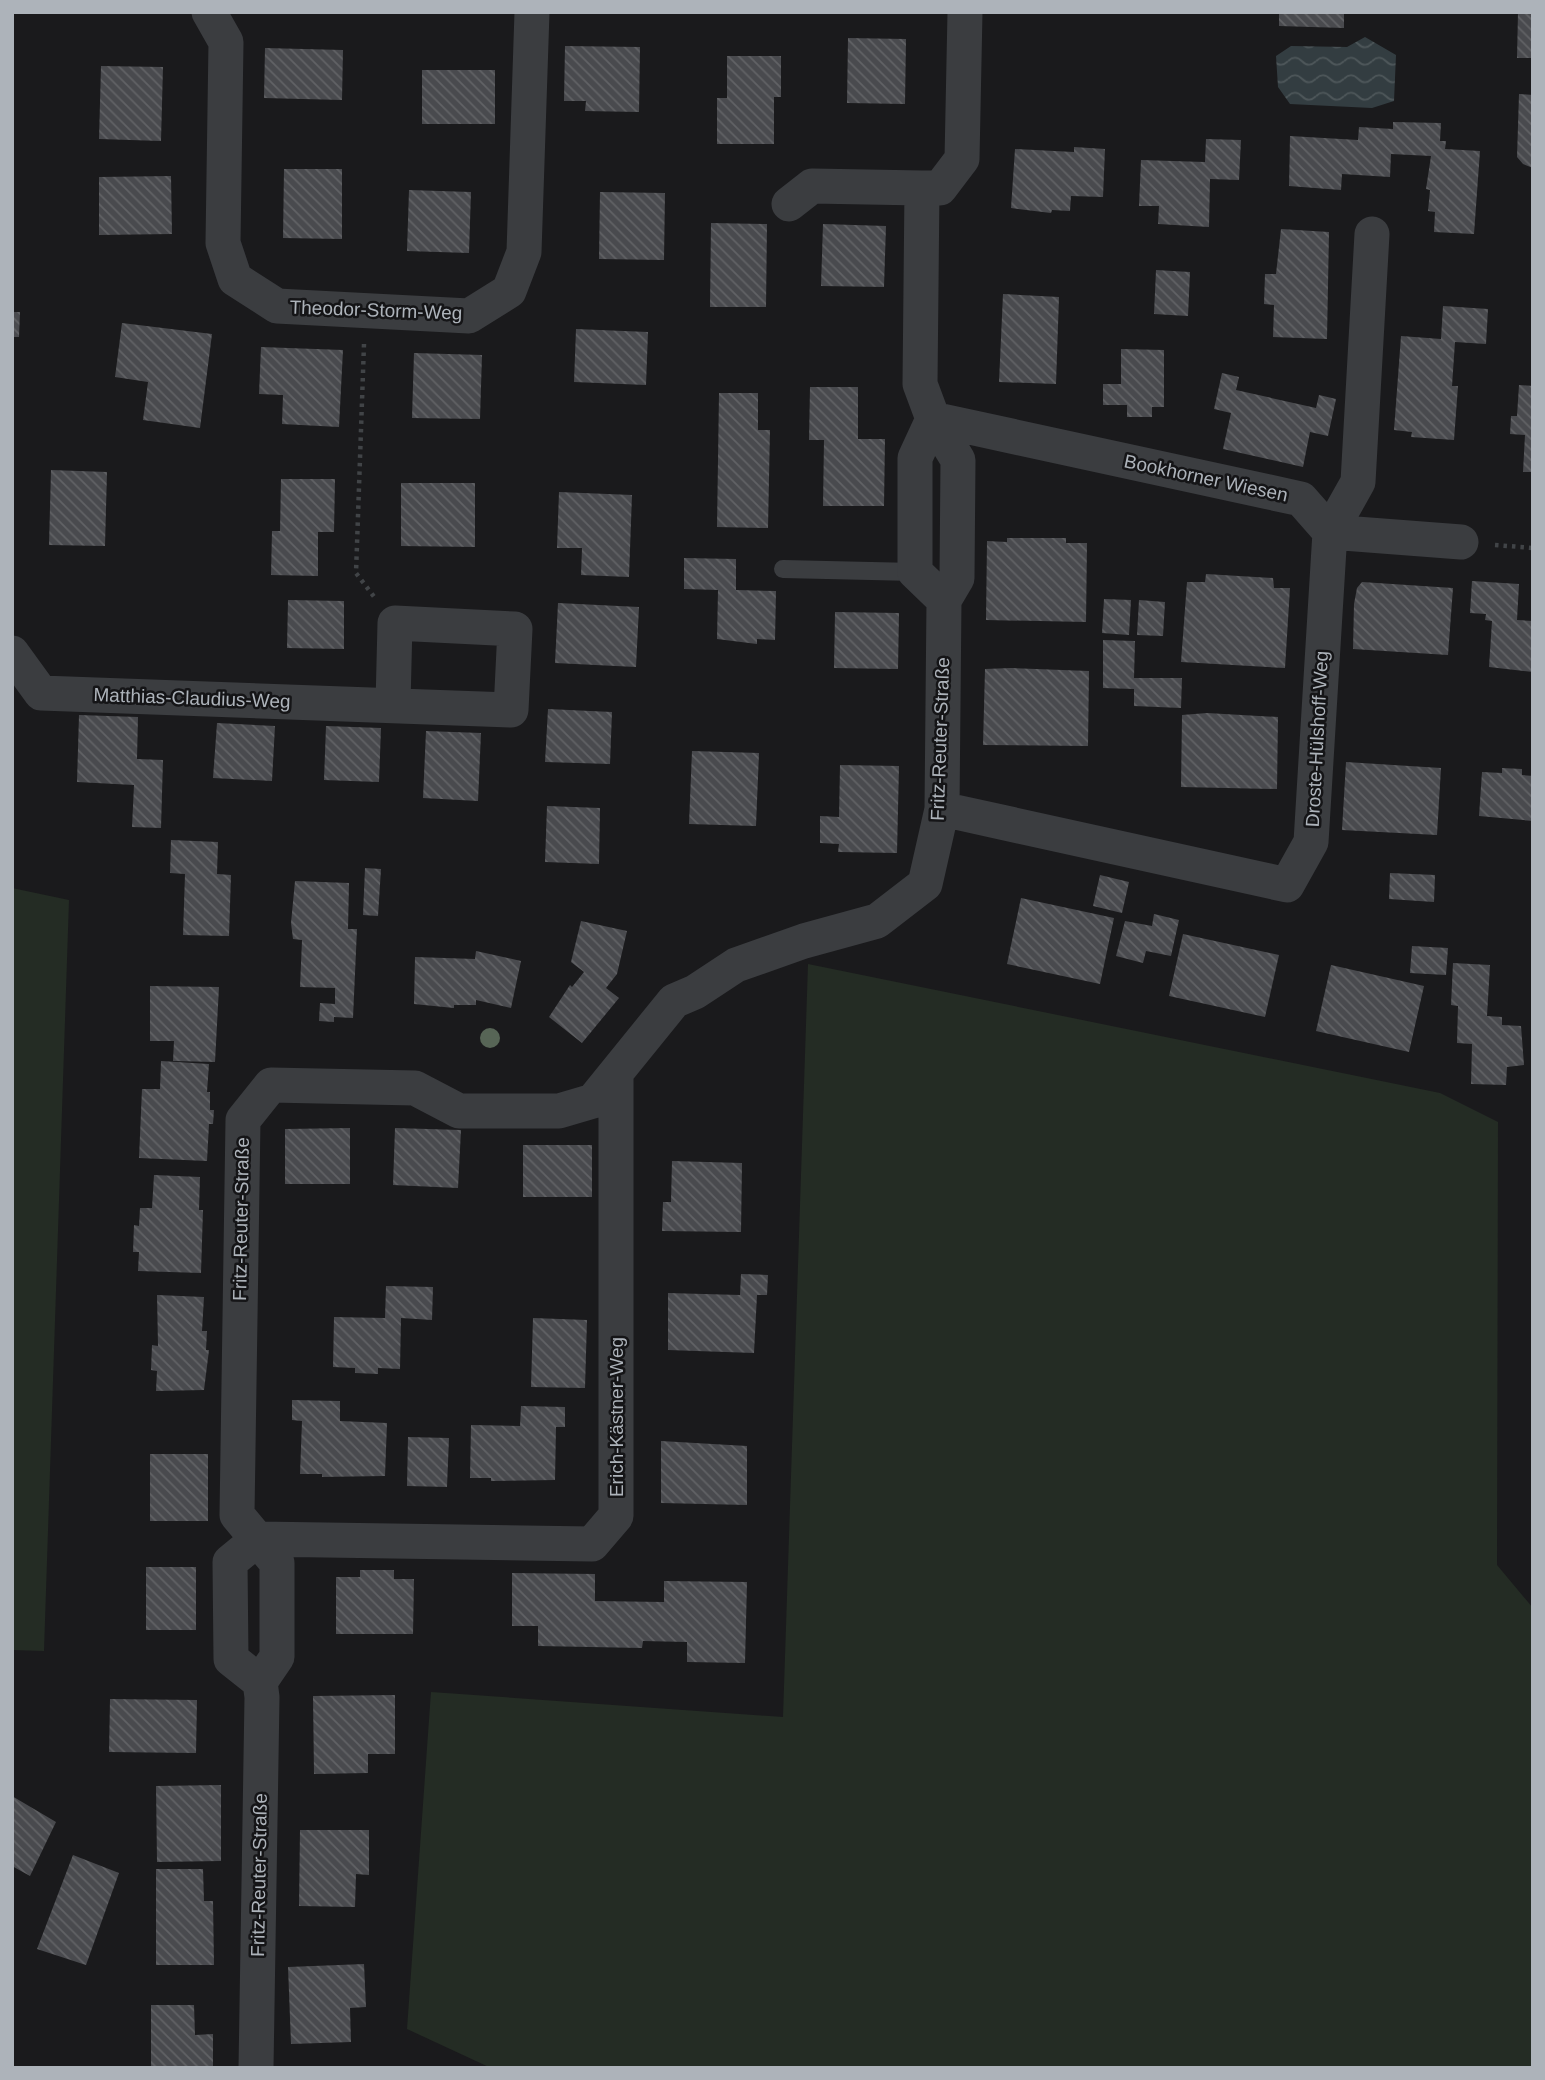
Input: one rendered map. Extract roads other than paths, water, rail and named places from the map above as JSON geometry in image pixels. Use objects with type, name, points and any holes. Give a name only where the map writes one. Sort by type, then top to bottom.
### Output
[{"type":"street","name":"Theodor-Storm-Weg","points":[[209,12],[226,42],[223,243],[235,279],[277,306],[469,316],[509,291],[524,251],[532,12]]},
{"type":"street","points":[[789,204],[812,186],[940,188],[962,159],[965,12]]},
{"type":"street","name":"Fritz-Reuter-Straße","points":[[256,2068],[262,1697],[260,1682],[277,1657],[277,1563],[237,1515],[243,1120],[271,1085],[415,1088],[458,1111],[559,1111],[593,1101],[674,1001],[695,992],[736,965],[804,941],[877,921],[925,884],[942,809],[944,600],[957,578],[958,460],[933,419],[920,384],[922,188]]},
{"type":"street","points":[[1372,234],[1358,482],[1330,532],[1461,542]]},
{"type":"street","points":[[933,419],[915,458],[915,572],[944,600]]},
{"type":"street","name":"Bookhorner Wiesen","points":[[933,419],[1301,499],[1330,532]]},
{"type":"street","name":"Droste-Hülshoff-Weg","points":[[942,809],[1287,885],[1311,842],[1330,532]]},
{"type":"street","name":"Matthias-Claudius-Weg","points":[[12,653],[41,693],[511,710],[514,629],[395,623],[393,704]]},
{"type":"street","name":"Erich-Kästner-Weg","points":[[258,1539],[592,1544],[616,1516],[616,1074]]},
{"type":"street","points":[[258,1539],[230,1562],[231,1658],[260,1682]]},
{"type":"lane","points":[[783,569],[915,572]]},
{"type":"water","points":[[1365,37],[1396,55],[1394,101],[1372,108],[1290,104],[1278,87],[1276,56],[1291,46],[1347,47]]}]
